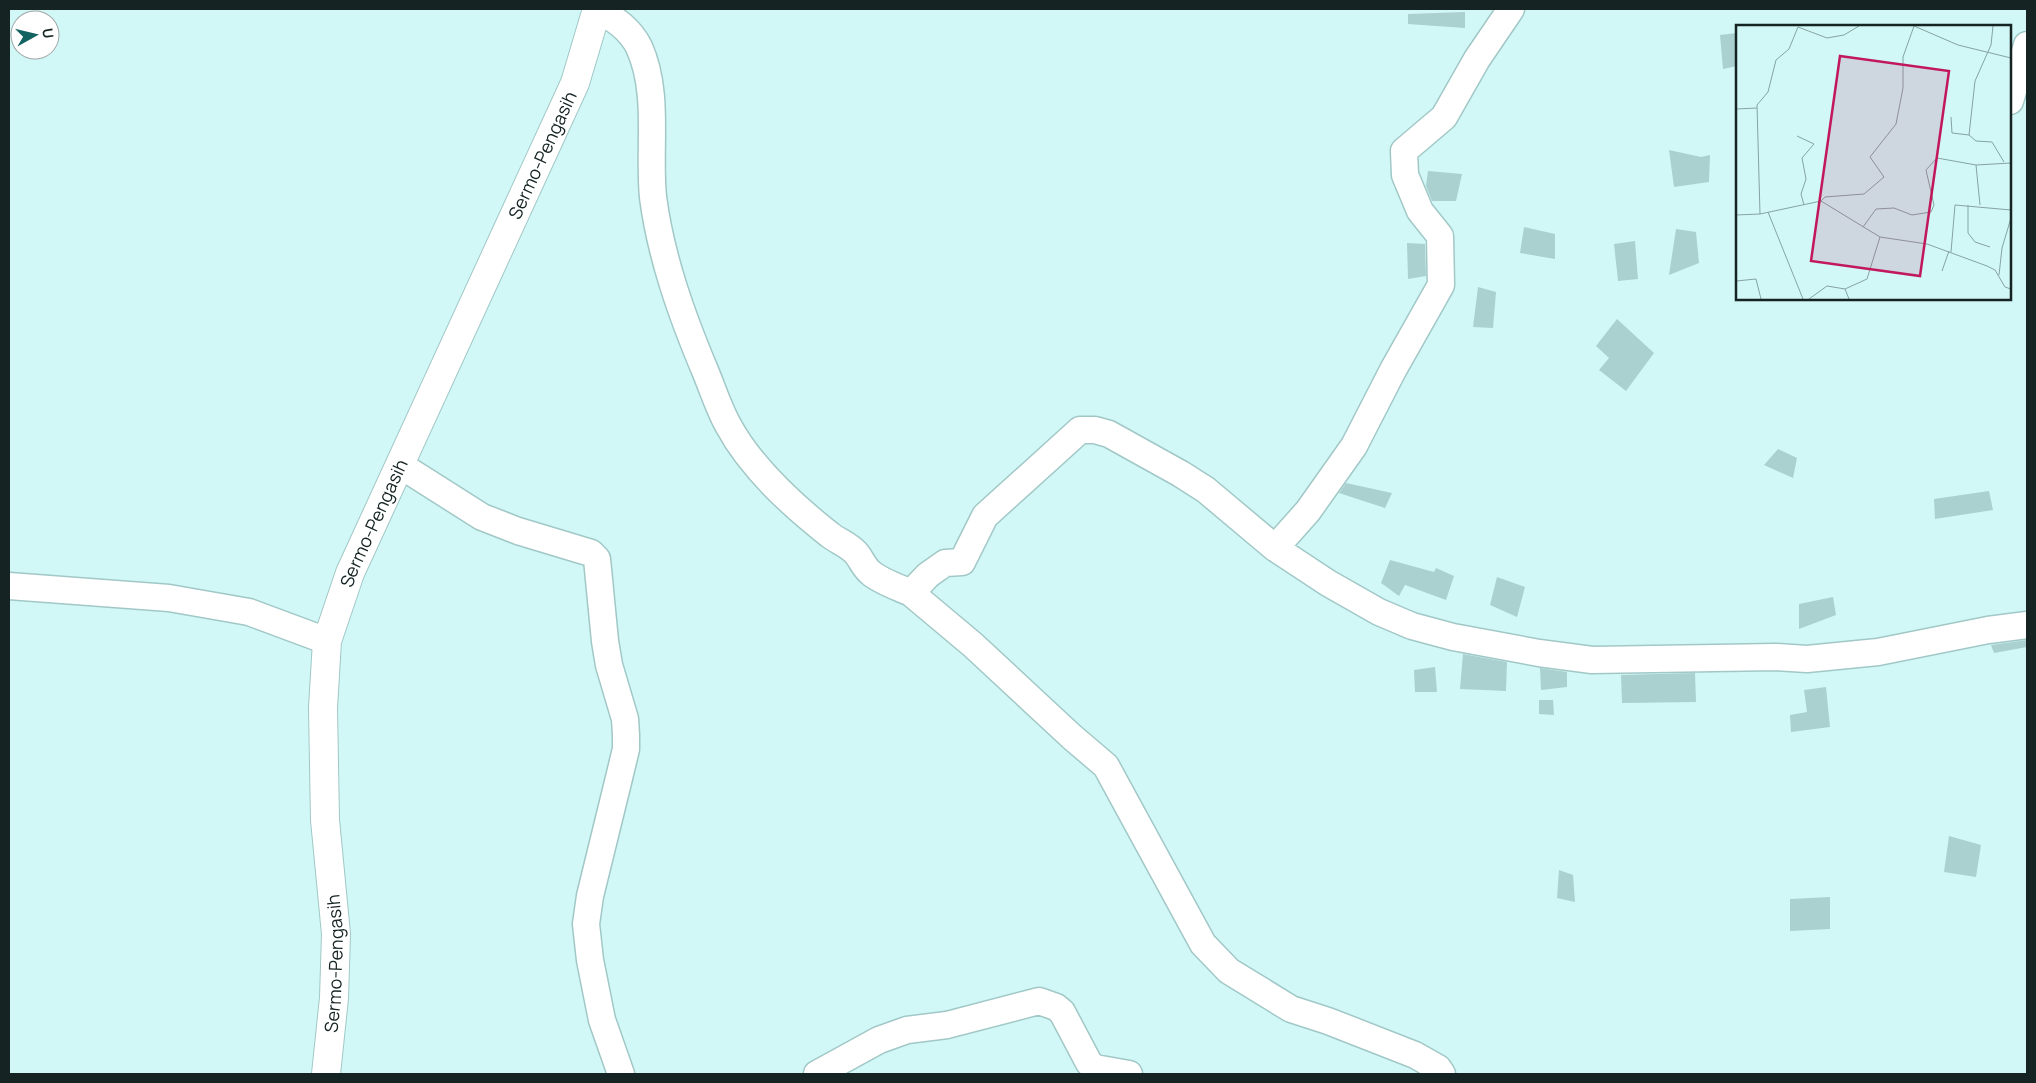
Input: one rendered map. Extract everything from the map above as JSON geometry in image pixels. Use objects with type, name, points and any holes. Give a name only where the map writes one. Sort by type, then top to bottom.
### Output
[{"type":"main road","name":"Sermo-Pengasih","points":[[326,1074],[334,998],[336,934],[325,820],[323,708],[327,641],[350,572],[575,83],[597,10]]},
{"type":"street","points":[[1275,548],[1308,511],[1354,446],[1393,370],[1441,285],[1440,236],[1420,211],[1405,175],[1404,151],[1444,118],[1477,59],[1511,9]]},
{"type":"street","points":[[597,10],[609,15],[626,30],[638,46],[648,78],[651,112],[653,195],[660,238],[672,283],[686,326],[728,425],[755,463],[798,507],[831,536],[854,551],[871,574],[911,593],[974,645],[1072,737],[1106,766],[1203,944],[1229,971],[1291,1010],[1328,1021],[1415,1055],[1438,1068],[1442,1074]]},
{"type":"street","points":[[2011,98],[2027,46]]},
{"type":"street","points":[[911,593],[928,575],[945,563],[962,562],[985,516],[1080,430],[1095,430],[1110,434],[1181,474],[1212,495],[1275,548],[1328,583],[1379,612],[1412,626],[1472,640],[1539,653],[1592,660],[1842,657],[1878,652],[1988,630],[2027,625]]},
{"type":"street","points":[[400,465],[482,517],[518,531],[585,550],[597,559],[605,641],[609,664],[625,720],[626,749],[601,859],[590,896],[586,924],[590,960],[602,1020],[621,1074]]},
{"type":"street","points":[[9,586],[169,598],[249,612],[327,641]]},
{"type":"street","points":[[817,1074],[879,1040],[907,1030],[947,1026],[1039,1001],[1056,1007],[1062,1012],[1089,1063],[1095,1068],[1129,1074]]},
{"type":"building","points":[[1465,12],[1465,28],[1408,24],[1408,14]]},
{"type":"building","points":[[1736,33],[1736,66],[1723,69],[1720,35]]},
{"type":"building","points":[[1669,150],[1701,157],[1710,155],[1709,182],[1674,187]]},
{"type":"building","points":[[1428,171],[1462,174],[1456,201],[1432,201],[1426,186]]},
{"type":"building","points":[[1524,227],[1555,234],[1555,259],[1520,253]]},
{"type":"building","points":[[1676,229],[1696,232],[1699,263],[1669,275]]},
{"type":"building","points":[[1635,241],[1638,279],[1618,281],[1614,244]]},
{"type":"building","points":[[1407,243],[1425,244],[1426,276],[1408,279]]},
{"type":"building","points":[[1478,287],[1496,292],[1493,328],[1473,327]]},
{"type":"building","points":[[1617,319],[1654,353],[1626,391],[1599,370],[1609,358],[1596,346]]},
{"type":"building","points":[[1778,449],[1797,458],[1793,478],[1764,465]]},
{"type":"building","points":[[1346,483],[1392,493],[1385,508],[1339,493]]},
{"type":"building","points":[[1989,491],[1993,510],[1935,519],[1934,499]]},
{"type":"building","points":[[1390,560],[1434,572],[1436,568],[1454,576],[1446,600],[1405,585],[1399,596],[1381,583]]},
{"type":"building","points":[[1497,577],[1525,587],[1517,617],[1490,605]]},
{"type":"building","points":[[1833,597],[1836,615],[1799,629],[1799,604]]},
{"type":"building","points":[[2027,640],[2027,647],[1994,653],[1991,645]]},
{"type":"building","points":[[1463,654],[1507,662],[1506,691],[1460,689]]},
{"type":"building","points":[[1435,667],[1437,692],[1415,692],[1414,670]]},
{"type":"building","points":[[1540,668],[1567,672],[1567,687],[1541,690]]},
{"type":"building","points":[[1695,673],[1696,702],[1622,703],[1621,675]]},
{"type":"building","points":[[1826,687],[1830,727],[1791,732],[1790,715],[1807,712],[1804,690]]},
{"type":"building","points":[[1539,700],[1553,700],[1554,715],[1539,714]]},
{"type":"building","points":[[1949,836],[1981,845],[1976,877],[1944,872]]},
{"type":"building","points":[[1559,870],[1573,875],[1575,902],[1557,898]]},
{"type":"building","points":[[1830,897],[1830,929],[1790,931],[1790,899]]}]
